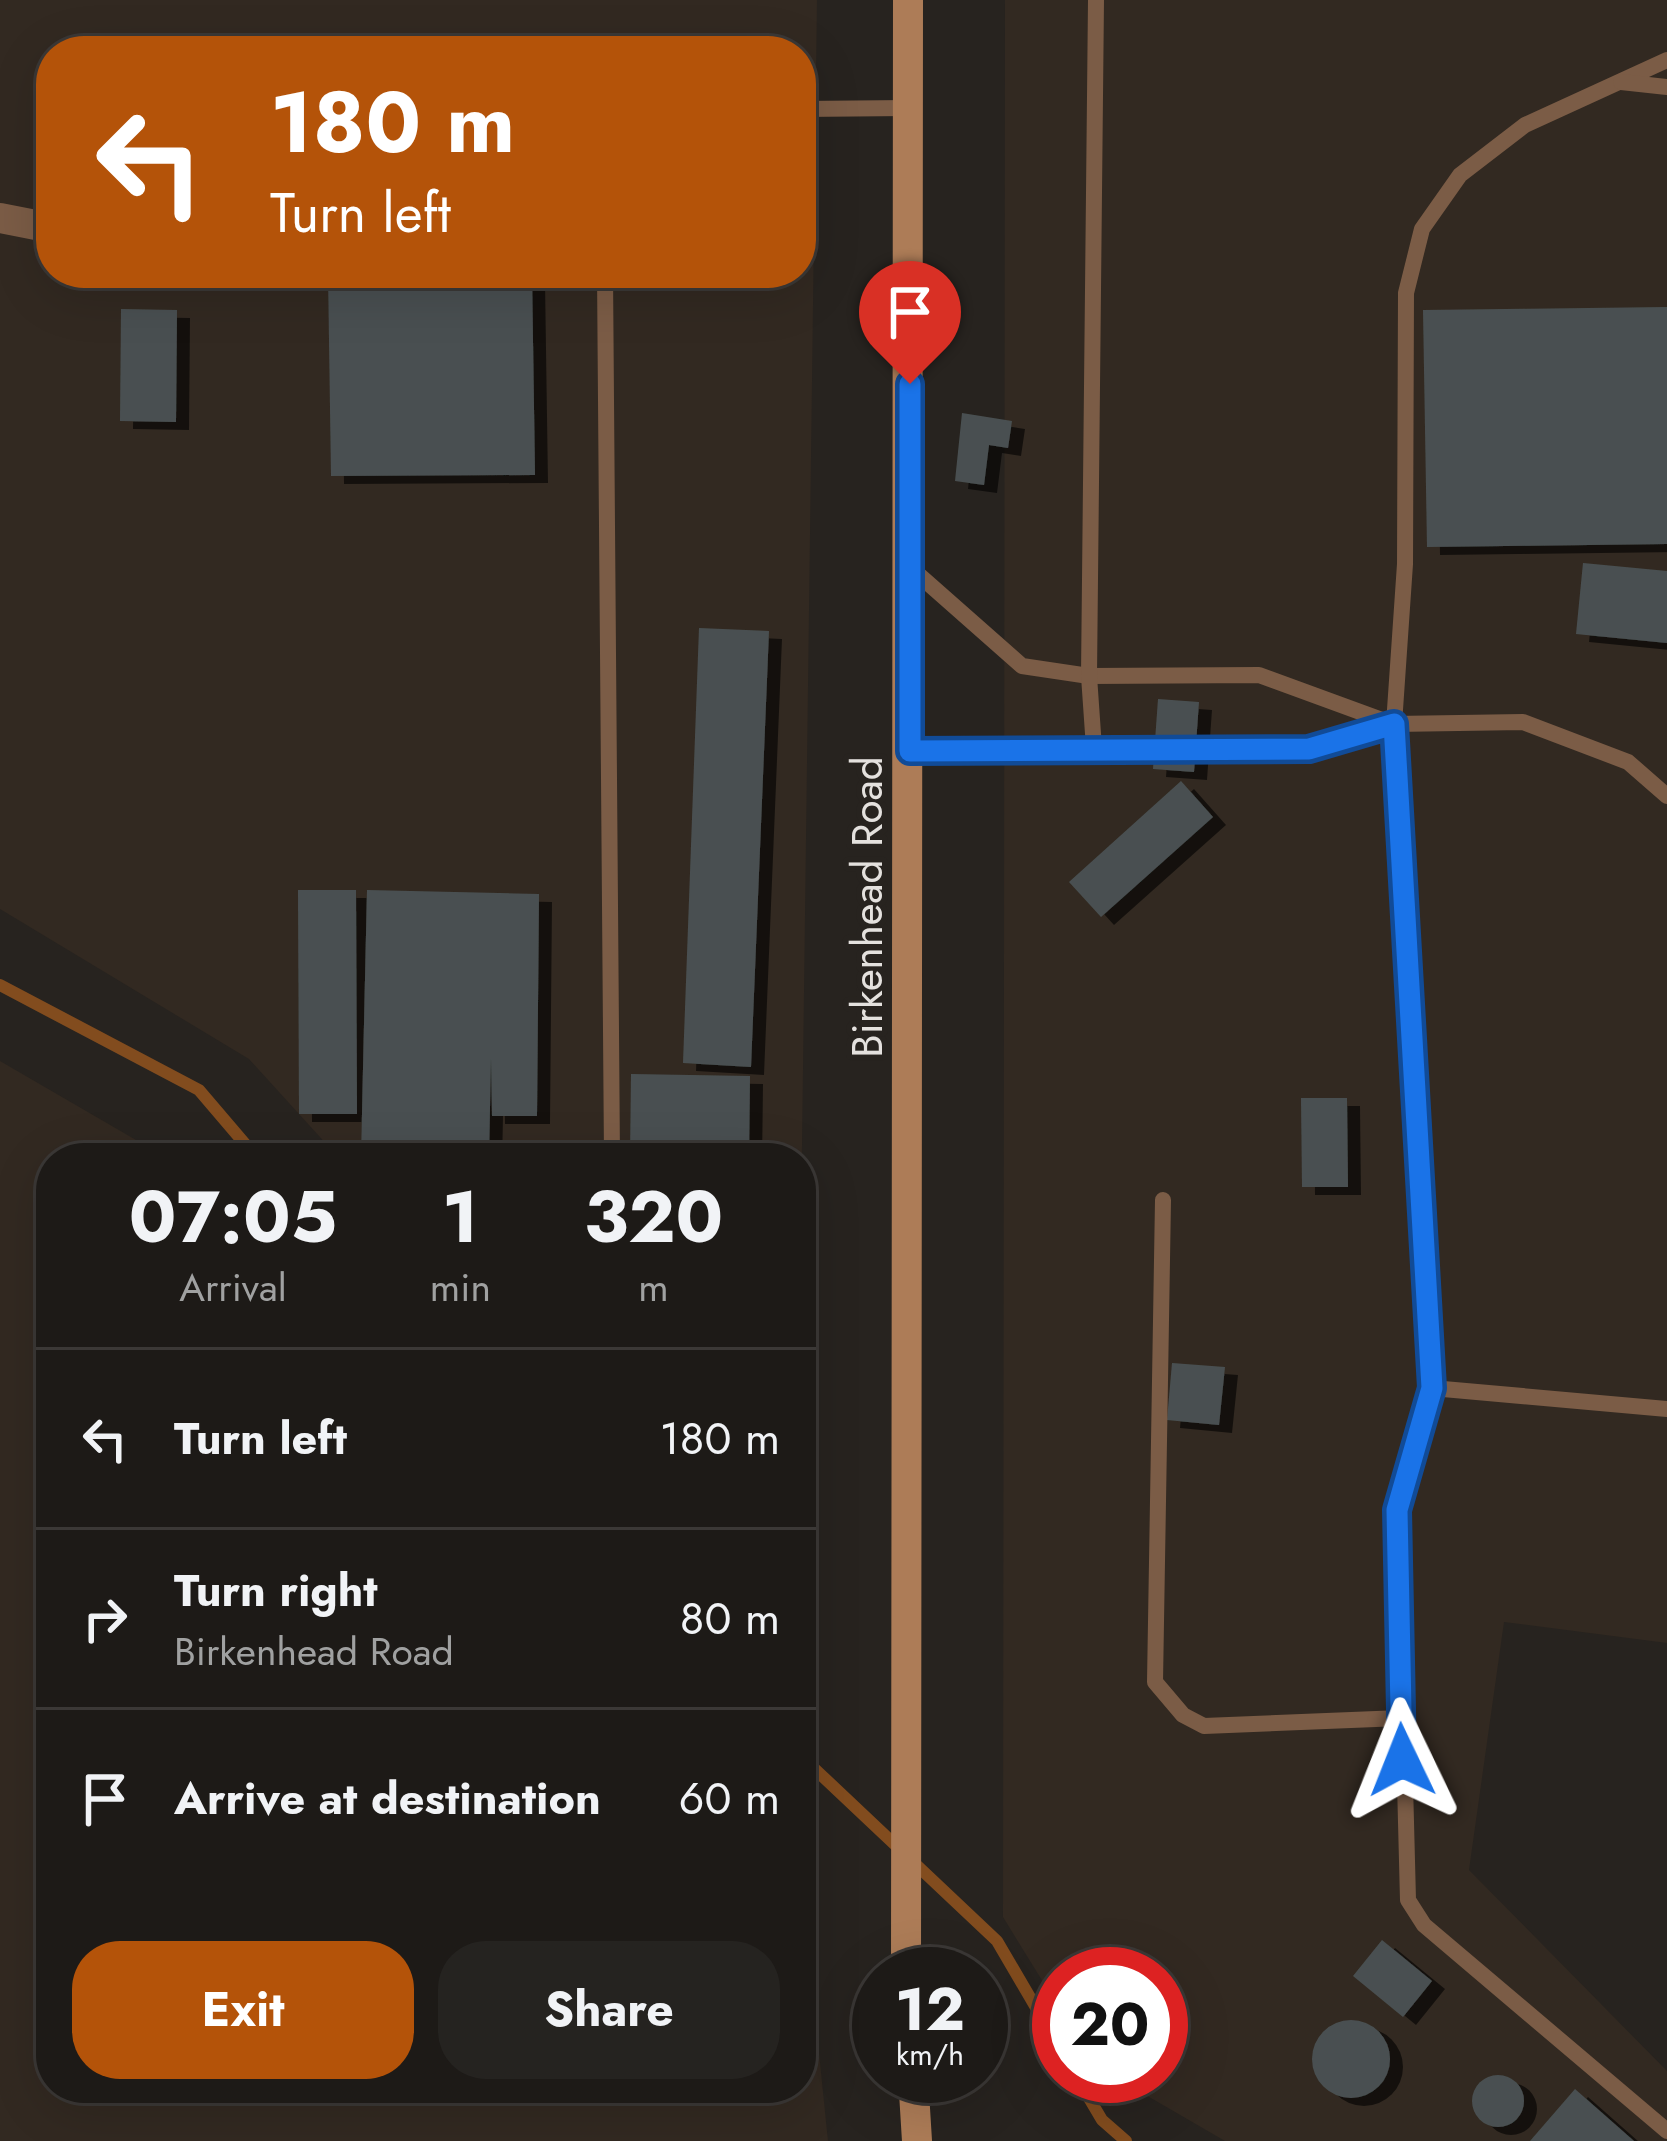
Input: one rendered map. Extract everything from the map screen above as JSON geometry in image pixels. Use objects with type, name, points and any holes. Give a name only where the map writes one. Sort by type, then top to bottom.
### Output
[{"type":"street","name":"Birkenhead Road","points":[[904,1947],[911,568],[908,0]]},
{"type":"street","points":[[0,218],[36,225]]},
{"type":"street","points":[[915,2103],[917,2141]]},
{"type":"lane","points":[[1094,748],[1089,676],[1096,0]]},
{"type":"lane","points":[[1667,60],[1525,125],[1460,175],[1422,230],[1406,293],[1406,564],[1394,724],[1432,1388],[1397,1510],[1405,1884],[1424,1924],[1667,2131]]},
{"type":"lane","points":[[1622,82],[1667,87]]},
{"type":"lane","points":[[816,109],[908,108]]},
{"type":"lane","points":[[605,288],[612,1143]]},
{"type":"lane","points":[[911,568],[1022,666],[1089,676],[1259,675],[1394,724]]},
{"type":"lane","points":[[910,751],[1309,749],[1394,724],[1523,722],[1628,762],[1667,796]]},
{"type":"lane","points":[[1163,1200],[1155,1682],[1183,1715],[1204,1726],[1400,1718]]},
{"type":"lane","points":[[1432,1388],[1667,1409]]},
{"type":"shaded area","points":[[0,0],[817,0],[816,76],[816,36],[36,36],[36,288],[813,288],[802,1143],[325,1143],[249,1059],[0,909]]},
{"type":"shaded area","points":[[1005,0],[1667,0],[1667,1643],[1504,1622],[1469,1870],[1667,2071],[1667,2141],[1225,2141],[1160,2103],[1188,2103],[1188,1947],[1032,1947],[1032,1964],[1003,1917]]},
{"type":"shaded area","points":[[0,1061],[141,1143],[36,1143],[36,2103],[816,2103],[816,2023],[828,2141],[0,2141]]},
{"type":"building","points":[[328,288],[532,288],[535,475],[331,476]]},
{"type":"building","points":[[1667,307],[1667,544],[1427,547],[1423,310]]},
{"type":"building","points":[[121,309],[177,310],[176,422],[120,421]]},
{"type":"building","points":[[962,413],[1012,421],[1008,448],[989,445],[984,485],[955,481]]},
{"type":"building","points":[[1583,563],[1667,571],[1667,643],[1576,634]]},
{"type":"building","points":[[699,628],[769,631],[751,1067],[683,1063]]},
{"type":"building","points":[[1158,699],[1199,702],[1194,772],[1153,769]]},
{"type":"building","points":[[1181,781],[1213,817],[1101,917],[1069,882]]},
{"type":"building","points":[[298,890],[356,890],[357,1114],[299,1114]]},
{"type":"building","points":[[367,890],[539,894],[537,1116],[492,1116],[491,1058],[489,1143],[361,1143]]},
{"type":"building","points":[[631,1074],[750,1076],[749,1143],[630,1143]]},
{"type":"building","points":[[1301,1098],[1347,1098],[1348,1187],[1302,1187]]},
{"type":"building","points":[[1172,1363],[1225,1367],[1219,1425],[1167,1420]]},
{"type":"building","points":[[1382,1940],[1432,1981],[1403,2017],[1353,1976]]},
{"type":"building","points":[[1351,2020],[1378,2032],[1390,2059],[1378,2086],[1351,2098],[1324,2086],[1312,2059],[1324,2032]]},
{"type":"building","points":[[1498,2075],[1517,2082],[1524,2101],[1517,2120],[1498,2127],[1479,2120],[1472,2101],[1479,2082]]},
{"type":"building","points":[[1575,2089],[1634,2141],[1530,2141]]},
{"type":"waterway","points":[[0,985],[199,1090],[244,1143]]},
{"type":"waterway","points":[[816,1770],[997,1941],[1032,2001]]},
{"type":"waterway","points":[[1092,2103],[1102,2120],[1126,2141]]},
{"type":"route","points":[[910,384],[910,751],[1309,749],[1394,724],[1432,1388],[1397,1510],[1402,1760]]}]
